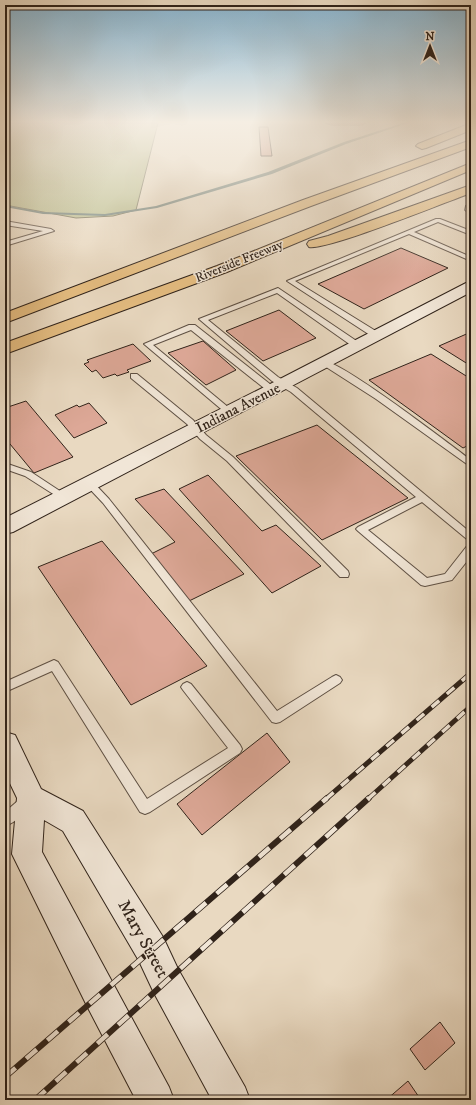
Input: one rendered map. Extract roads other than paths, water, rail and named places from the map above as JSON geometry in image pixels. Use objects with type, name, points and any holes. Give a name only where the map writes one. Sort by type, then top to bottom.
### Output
[{"type":"highway","points":[[307,203],[358,175]]},
{"type":"highway","name":"Riverside Freeway","points":[[5,318],[385,175]]},
{"type":"highway","name":"Riverside Freeway","points":[[5,349],[222,269],[450,175]]},
{"type":"highway","points":[[222,269],[333,239],[471,189]]},
{"type":"main road","name":"Indiana Avenue","points":[[5,527],[230,412],[277,385],[326,363],[354,344],[376,336],[470,288]]},
{"type":"main road","points":[[5,744],[31,798],[27,854],[99,994],[156,1100]]},
{"type":"main road","name":"Mary Street","points":[[31,798],[73,821],[151,949],[166,981],[232,1100]]},
{"type":"lane","points":[[471,206],[468,207],[468,210],[471,212]]},
{"type":"lane","points":[[376,336],[290,281],[438,220],[471,233]]},
{"type":"lane","points":[[5,223],[51,231],[5,244]]},
{"type":"lane","points":[[409,232],[471,259]]},
{"type":"lane","points":[[277,385],[203,319],[278,290],[354,344]]},
{"type":"lane","points":[[230,412],[148,344],[192,327],[277,385],[298,394],[471,538]]},
{"type":"lane","points":[[326,363],[336,368],[467,456],[471,464]]},
{"type":"lane","points":[[134,376],[230,459],[344,574]]},
{"type":"lane","points":[[5,466],[28,474],[64,497]]},
{"type":"lane","points":[[90,483],[106,501],[276,718],[336,680]]},
{"type":"lane","points":[[423,498],[361,529],[425,582],[448,578],[471,549]]},
{"type":"lane","points":[[5,687],[54,665],[145,808],[236,749],[187,687]]},
{"type":"lane","points":[[5,820],[31,798]]},
{"type":"waterway","points":[[5,206],[43,213],[105,215],[157,207],[265,175]]},
{"type":"railway","points":[[326,799],[471,673]]},
{"type":"railway","points":[[368,799],[471,706]]},
{"type":"railway","points":[[5,1077],[327,798]]},
{"type":"railway","points":[[35,1100],[369,798]]}]
